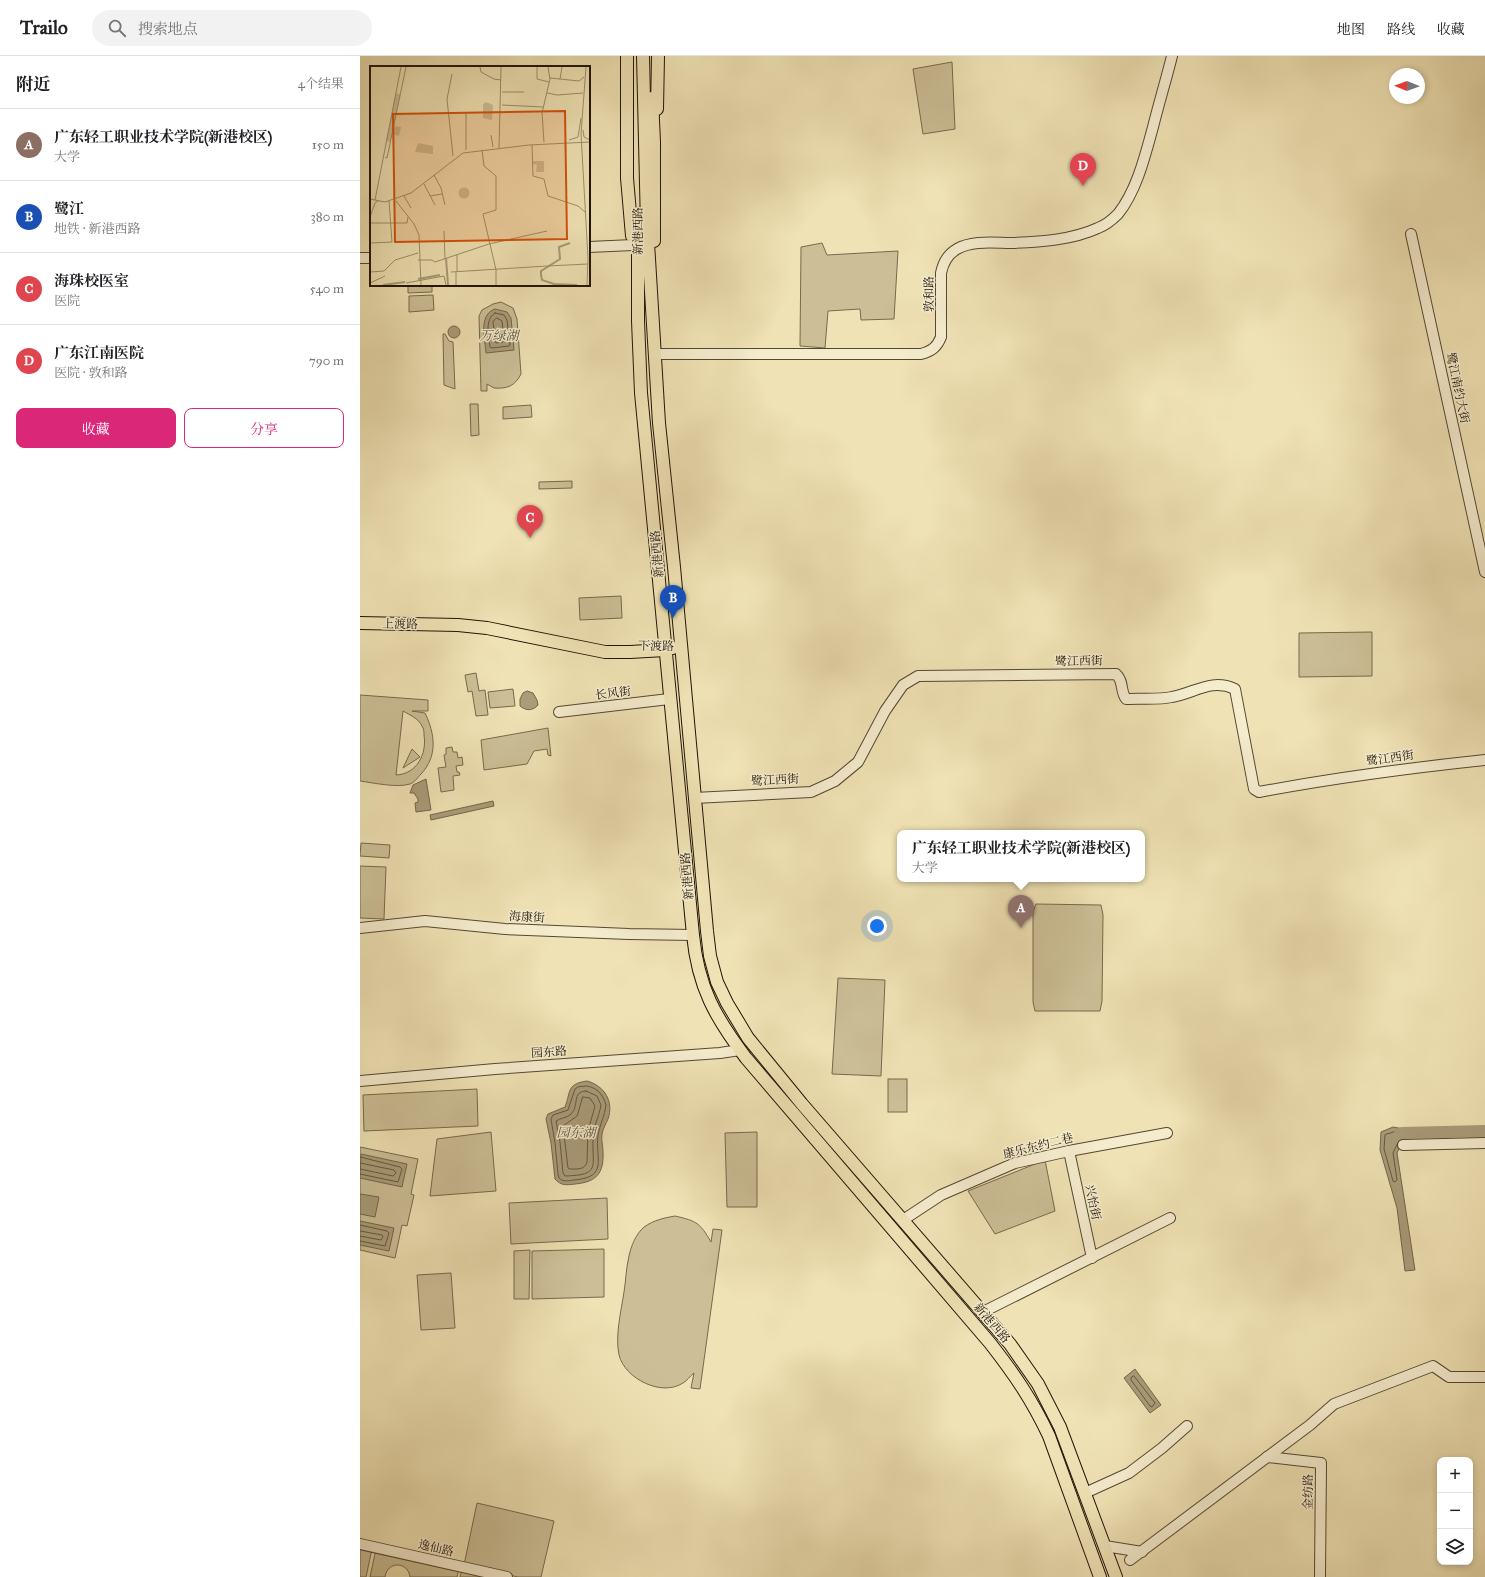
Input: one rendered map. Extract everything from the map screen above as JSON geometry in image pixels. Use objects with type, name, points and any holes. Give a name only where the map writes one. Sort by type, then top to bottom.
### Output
[{"type":"main road","points":[[618,56],[620,97],[626,137]]},
{"type":"main road","points":[[627,56],[627,178],[633,245],[638,274]]},
{"type":"main road","name":"新港西路","points":[[635,56],[640,114],[660,440],[707,931],[714,972],[727,1003],[748,1038],[804,1107],[1010,1344],[1045,1395],[1060,1426],[1116,1577]]},
{"type":"main road","name":"新港西路","points":[[643,56],[640,114],[638,274],[638,321],[642,393],[692,935],[703,988],[716,1013],[740,1050],[794,1116],[990,1344],[1019,1380],[1049,1436],[1100,1577]]},
{"type":"main road","points":[[650,276],[655,225],[651,56]]},
{"type":"main road","points":[[654,142],[658,101],[658,56]]},
{"type":"main road","points":[[662,610],[677,609]]},
{"type":"main road","name":"上渡路","points":[[360,616],[439,621]]},
{"type":"main road","name":"下渡路","points":[[439,621],[476,620],[601,644],[620,646],[680,646]]},
{"type":"main road","name":"上渡路","points":[[360,623],[439,621]]},
{"type":"street","name":"敦和路","points":[[654,354],[921,354],[935,348],[941,337],[941,273],[950,254],[957,249],[970,245],[1036,241],[1075,235],[1098,228],[1107,223],[1118,212],[1131,192],[1141,166],[1172,56]]},
{"type":"street","name":"鹭江南约大街","points":[[1411,234],[1485,572]]},
{"type":"street","points":[[590,247],[633,245]]},
{"type":"street","points":[[666,665],[682,663]]},
{"type":"street","name":"鹭江西街","points":[[694,798],[811,792],[835,781],[858,762],[885,711],[903,685],[918,676],[1116,674],[1120,678],[1126,699],[1172,698],[1210,685],[1225,684],[1235,689],[1254,789],[1259,792],[1340,778],[1485,760]]},
{"type":"street","name":"长风街","points":[[559,712],[670,699]]},
{"type":"street","name":"海康街","points":[[360,928],[424,921],[526,930],[692,935]]},
{"type":"street","points":[[700,976],[714,972]]},
{"type":"street","name":"园东路","points":[[360,1081],[495,1069],[720,1053],[740,1050]]},
{"type":"street","points":[[794,1116],[804,1107]]},
{"type":"street","name":"康乐东约二巷","points":[[903,1220],[941,1195],[1015,1163],[1069,1151],[1167,1133]]},
{"type":"street","points":[[1403,1145],[1485,1143]]},
{"type":"street","name":"兴怡街","points":[[1069,1151],[1092,1258]]},
{"type":"street","points":[[983,1312],[1170,1218]]},
{"type":"street","points":[[1130,1560],[1310,1425],[1334,1404],[1433,1366],[1449,1377],[1485,1377]]},
{"type":"street","points":[[1085,1493],[1129,1473],[1162,1448],[1187,1426]]},
{"type":"street","name":"金纺路","points":[[1267,1457],[1321,1463],[1320,1577]]},
{"type":"street","name":"逸仙路","points":[[360,1544],[507,1577]]},
{"type":"street","points":[[1105,1546],[1142,1552]]},
{"type":"shaded area","points":[[952,62],[955,129],[923,134],[913,69]]},
{"type":"shaded area","points":[[822,243],[827,255],[898,251],[894,319],[861,320],[860,309],[828,311],[825,348],[800,346],[801,247]]},
{"type":"shaded area","points":[[408,286],[432,286],[432,292],[408,293]]},
{"type":"shaded area","points":[[433,295],[434,310],[409,312],[409,296]]},
{"type":"shaded area","points":[[501,302],[513,308],[517,319],[521,374],[519,378],[510,386],[494,388],[487,384],[487,391],[481,391],[479,316],[482,310],[493,304]]},
{"type":"shaded area","points":[[443,334],[445,334],[449,341],[453,342],[455,389],[444,385]]},
{"type":"shaded area","points":[[470,404],[478,404],[479,435],[471,436]]},
{"type":"shaded area","points":[[531,405],[532,417],[503,419],[503,407]]},
{"type":"shaded area","points":[[572,481],[572,488],[539,489],[539,482]]},
{"type":"shaded area","points":[[621,596],[622,618],[580,620],[579,598]]},
{"type":"shaded area","points":[[1372,632],[1372,676],[1299,677],[1299,633]]},
{"type":"shaded area","points":[[476,673],[479,691],[485,690],[488,715],[476,716],[472,691],[468,692],[465,675]]},
{"type":"shaded area","points":[[513,689],[515,706],[490,708],[488,692]]},
{"type":"shaded area","points":[[360,695],[428,700],[428,711],[412,711],[425,713],[433,737],[430,760],[421,774],[410,784],[399,786],[360,781]],"holes":[[[403,711],[416,719],[423,727],[425,742],[422,756],[415,767],[403,774],[396,775]]]},
{"type":"shaded area","points":[[548,728],[551,756],[548,755],[547,749],[534,751],[527,764],[484,770],[481,740]]},
{"type":"shaded area","points":[[452,747],[453,752],[457,752],[458,758],[462,757],[463,765],[456,766],[457,772],[459,772],[460,775],[453,776],[454,790],[441,792],[438,768],[446,767],[444,755],[446,754],[446,748]]},
{"type":"shaded area","points":[[412,749],[420,757],[403,768]]},
{"type":"shaded area","points":[[361,843],[390,845],[389,858],[360,856]]},
{"type":"shaded area","points":[[360,866],[386,867],[384,919],[360,918]]},
{"type":"shaded area","points":[[1036,904],[1101,905],[1103,915],[1102,1001],[1100,1011],[1035,1011],[1033,1002],[1033,912]]},
{"type":"shaded area","points":[[838,978],[885,980],[881,1076],[832,1074]]},
{"type":"shaded area","points":[[888,1079],[907,1079],[907,1112],[888,1112]]},
{"type":"shaded area","points":[[477,1089],[478,1126],[364,1131],[363,1095]]},
{"type":"shaded area","points":[[491,1132],[496,1191],[430,1196],[437,1139]]},
{"type":"shaded area","points":[[757,1132],[757,1207],[727,1207],[725,1133]]},
{"type":"shaded area","points":[[360,1147],[418,1159],[411,1194],[414,1195],[407,1226],[402,1225],[395,1258],[360,1250]]},
{"type":"shaded area","points":[[1045,1160],[1055,1211],[995,1234],[968,1191]]},
{"type":"shaded area","points":[[607,1198],[608,1239],[511,1244],[509,1203]]},
{"type":"shaded area","points":[[675,1216],[693,1221],[701,1227],[711,1242],[713,1229],[722,1230],[700,1389],[691,1388],[694,1373],[684,1382],[674,1387],[655,1387],[645,1383],[636,1378],[629,1371],[623,1364],[619,1355],[619,1324],[628,1260],[633,1244],[636,1237],[644,1227],[655,1221]]},
{"type":"shaded area","points":[[604,1249],[604,1297],[532,1299],[532,1251]]},
{"type":"shaded area","points":[[530,1250],[529,1299],[514,1299],[514,1251]]},
{"type":"shaded area","points":[[451,1273],[455,1328],[421,1330],[417,1275]]},
{"type":"shaded area","points":[[477,1503],[554,1521],[541,1577],[518,1577],[464,1565]]},
{"type":"shaded area","points":[[360,1547],[372,1549],[366,1577],[360,1577]]},
{"type":"shaded area","points":[[376,1549],[459,1568],[457,1577],[410,1577],[406,1568],[398,1565],[389,1568],[385,1577],[370,1577]]},
{"type":"shaded area","points":[[462,1568],[501,1577],[460,1577]]},
{"type":"water","name":"万绿湖","points":[[495,309],[507,312],[511,318],[514,350],[486,353],[484,322],[486,316]]},
{"type":"water","points":[[452,326],[456,326],[460,332],[456,338],[452,338],[448,334],[448,330]]},
{"type":"water","points":[[527,691],[533,693],[537,700],[538,705],[532,709],[522,708],[520,706],[520,699],[523,693]]},
{"type":"water","points":[[426,779],[431,810],[416,812],[415,803],[418,802],[418,799],[414,793],[410,793],[413,785]]},
{"type":"water","points":[[493,801],[494,806],[431,820],[430,815]]},
{"type":"water","name":"园东湖","points":[[587,1081],[599,1087],[609,1101],[610,1113],[602,1134],[602,1166],[597,1176],[593,1179],[582,1183],[569,1185],[560,1183],[555,1179],[551,1143],[546,1119],[548,1114],[565,1107],[572,1087],[580,1082]]},
{"type":"water","points":[[1393,1127],[1414,1131],[1403,1140],[1397,1153],[1415,1270],[1405,1271],[1397,1208],[1380,1150],[1381,1132]]},
{"type":"water","points":[[361,1154],[407,1164],[402,1187],[360,1178]]},
{"type":"water","points":[[360,1194],[379,1197],[375,1217],[360,1214]]},
{"type":"water","points":[[360,1221],[394,1228],[389,1251],[360,1245]]},
{"type":"water","points":[[1135,1369],[1161,1405],[1150,1413],[1124,1378]]},
{"type":"waterway","points":[[1398,1137],[1402,1133],[1485,1131]]},
{"type":"place","name":"广东江南医院","points":[[1083,186]]},
{"type":"place","name":"海珠校医室","points":[[530,538]]},
{"type":"place","name":"鹭江","points":[[673,618]]},
{"type":"place","name":"广东轻工职业技术学院(新港校区)","points":[[1021,928]]}]
